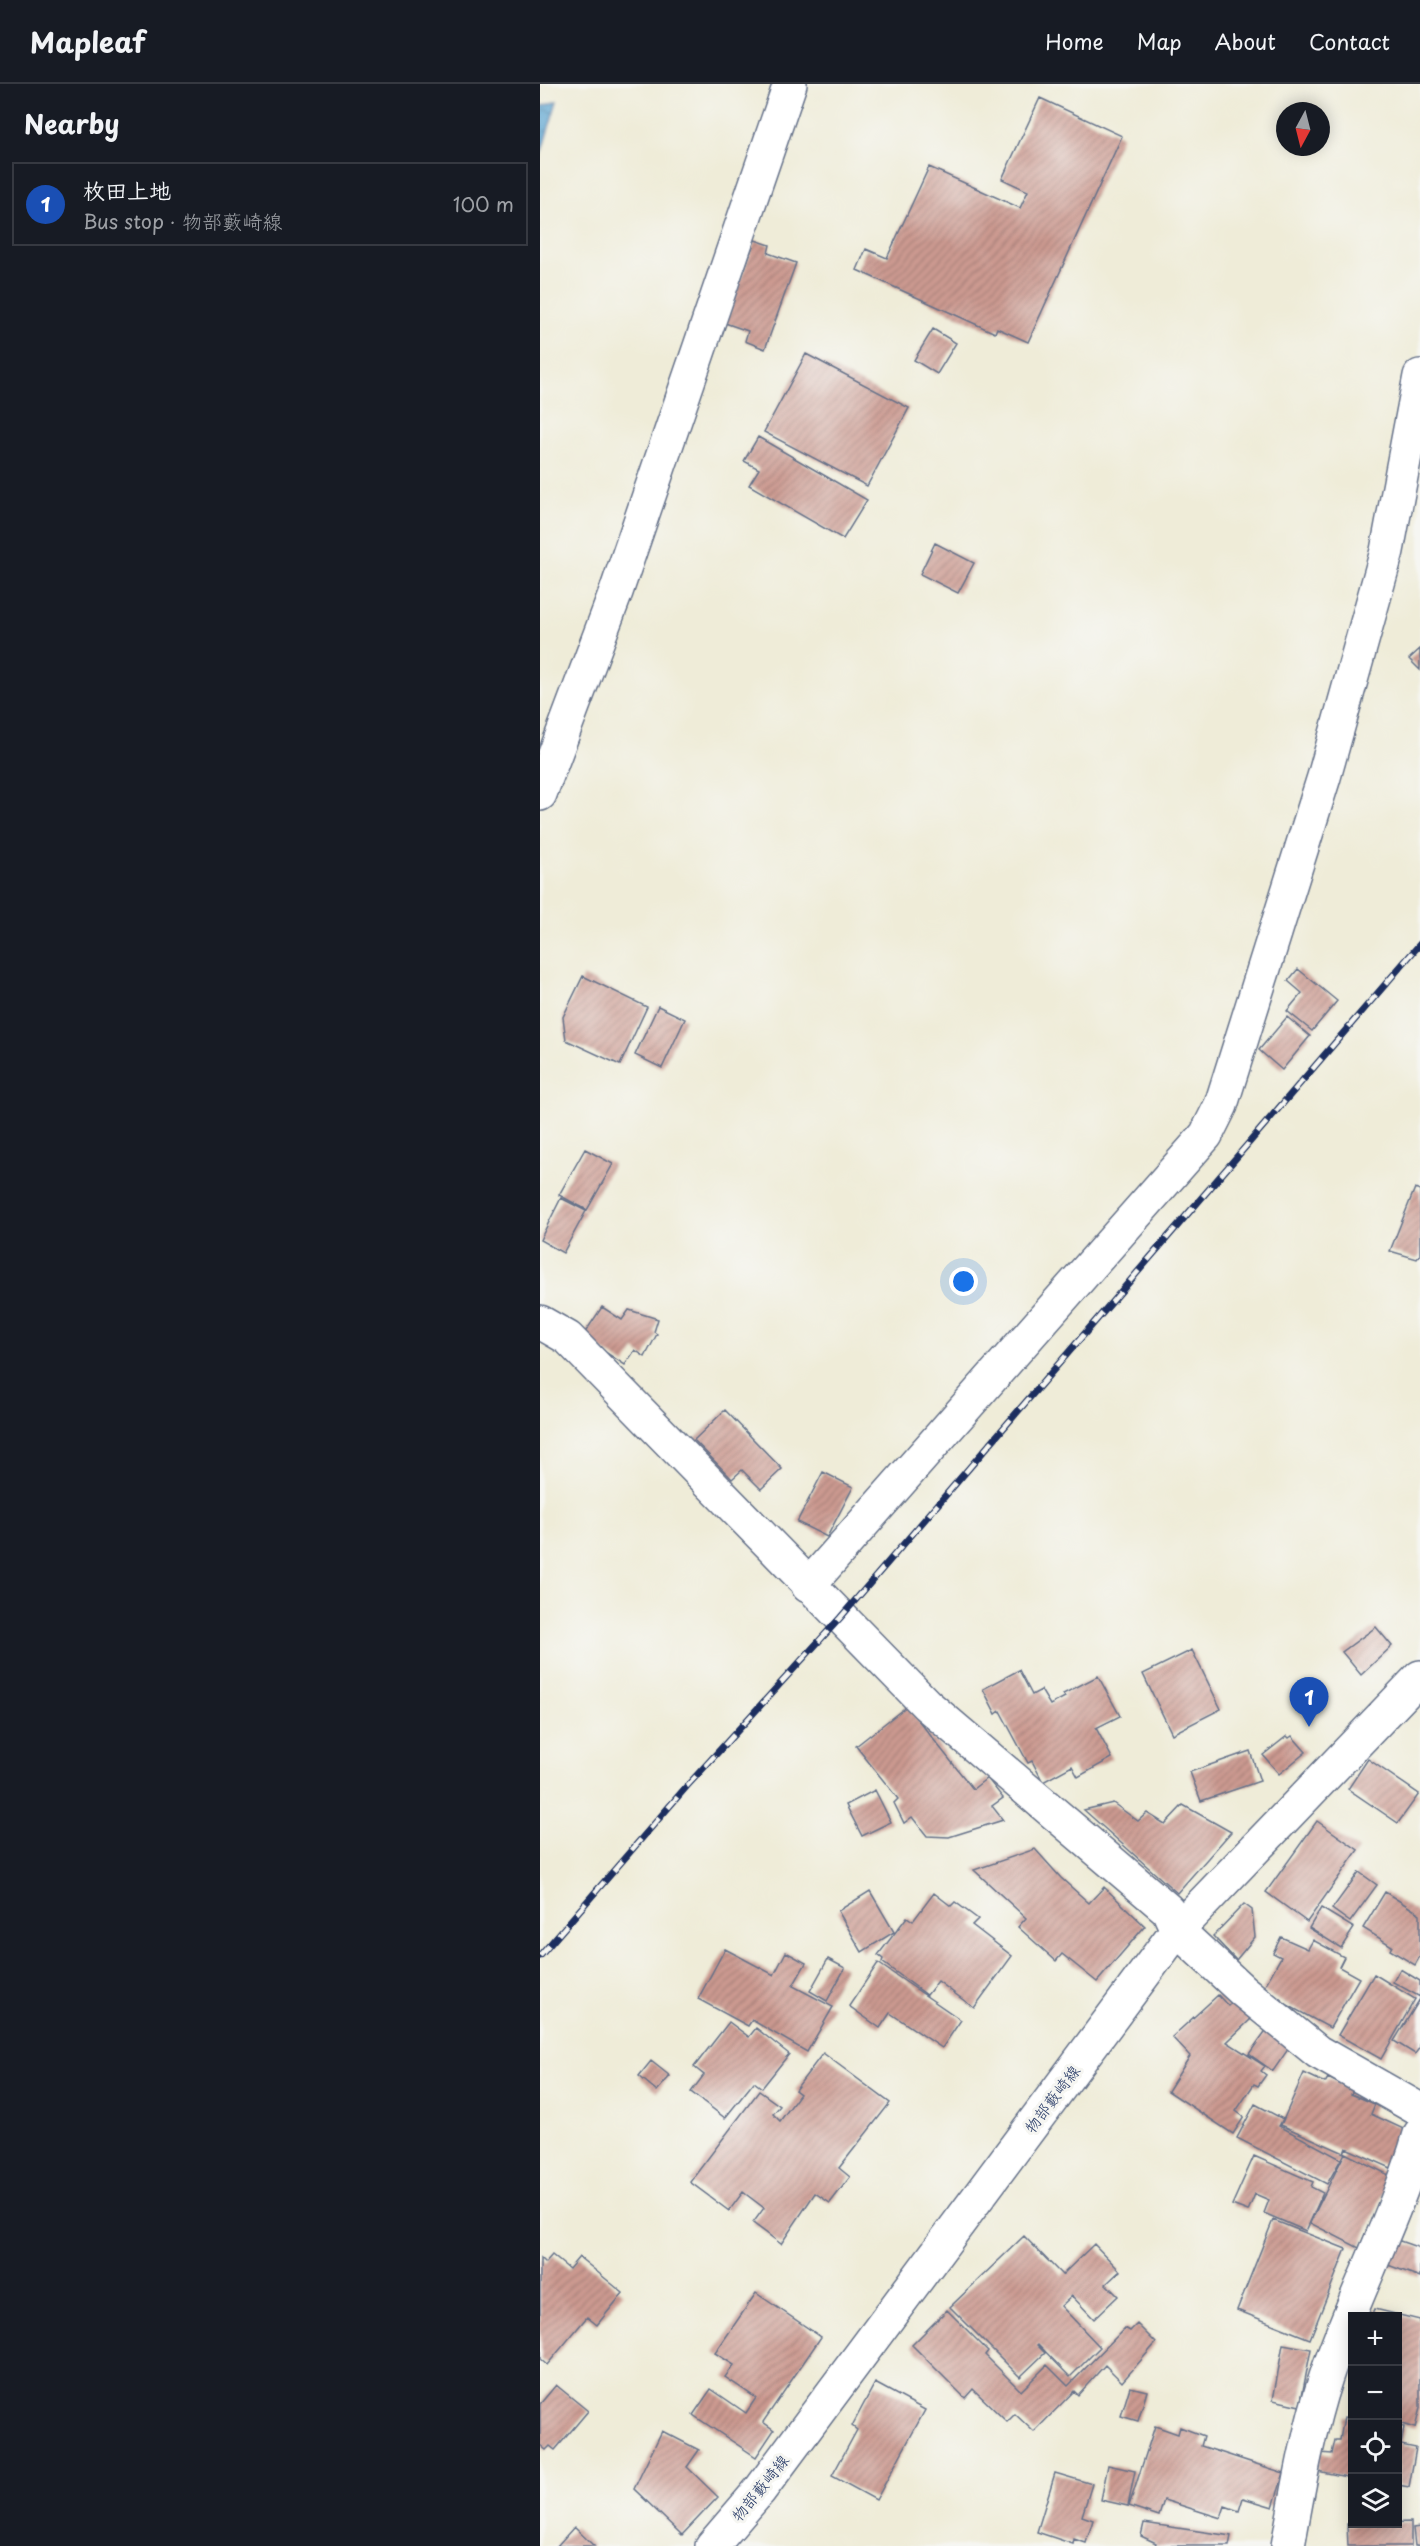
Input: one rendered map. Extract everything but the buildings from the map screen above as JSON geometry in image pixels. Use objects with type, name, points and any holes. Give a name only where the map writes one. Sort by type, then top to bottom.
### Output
[{"type":"street","points":[[540,794],[616,592],[790,84]]},
{"type":"street","points":[[808,1586],[1206,1135],[1221,1105],[1324,777],[1387,551],[1420,376]]},
{"type":"street","points":[[540,1322],[568,1338],[808,1586],[927,1705],[1168,1910],[1177,1930],[1244,1991],[1318,2052],[1420,2110]]},
{"type":"street","name":"物部藪崎線","points":[[712,2546],[760,2490],[1177,1930],[1419,1680]]},
{"type":"street","points":[[1288,2546],[1300,2480],[1326,2377],[1406,2181],[1420,2134]]},
{"type":"water","points":[[557,101],[540,157],[540,107]]},
{"type":"railway","points":[[540,1956],[687,1786],[840,1618],[1420,944]]},
{"type":"place","name":"枚田上地","points":[[1309,1727]]}]
